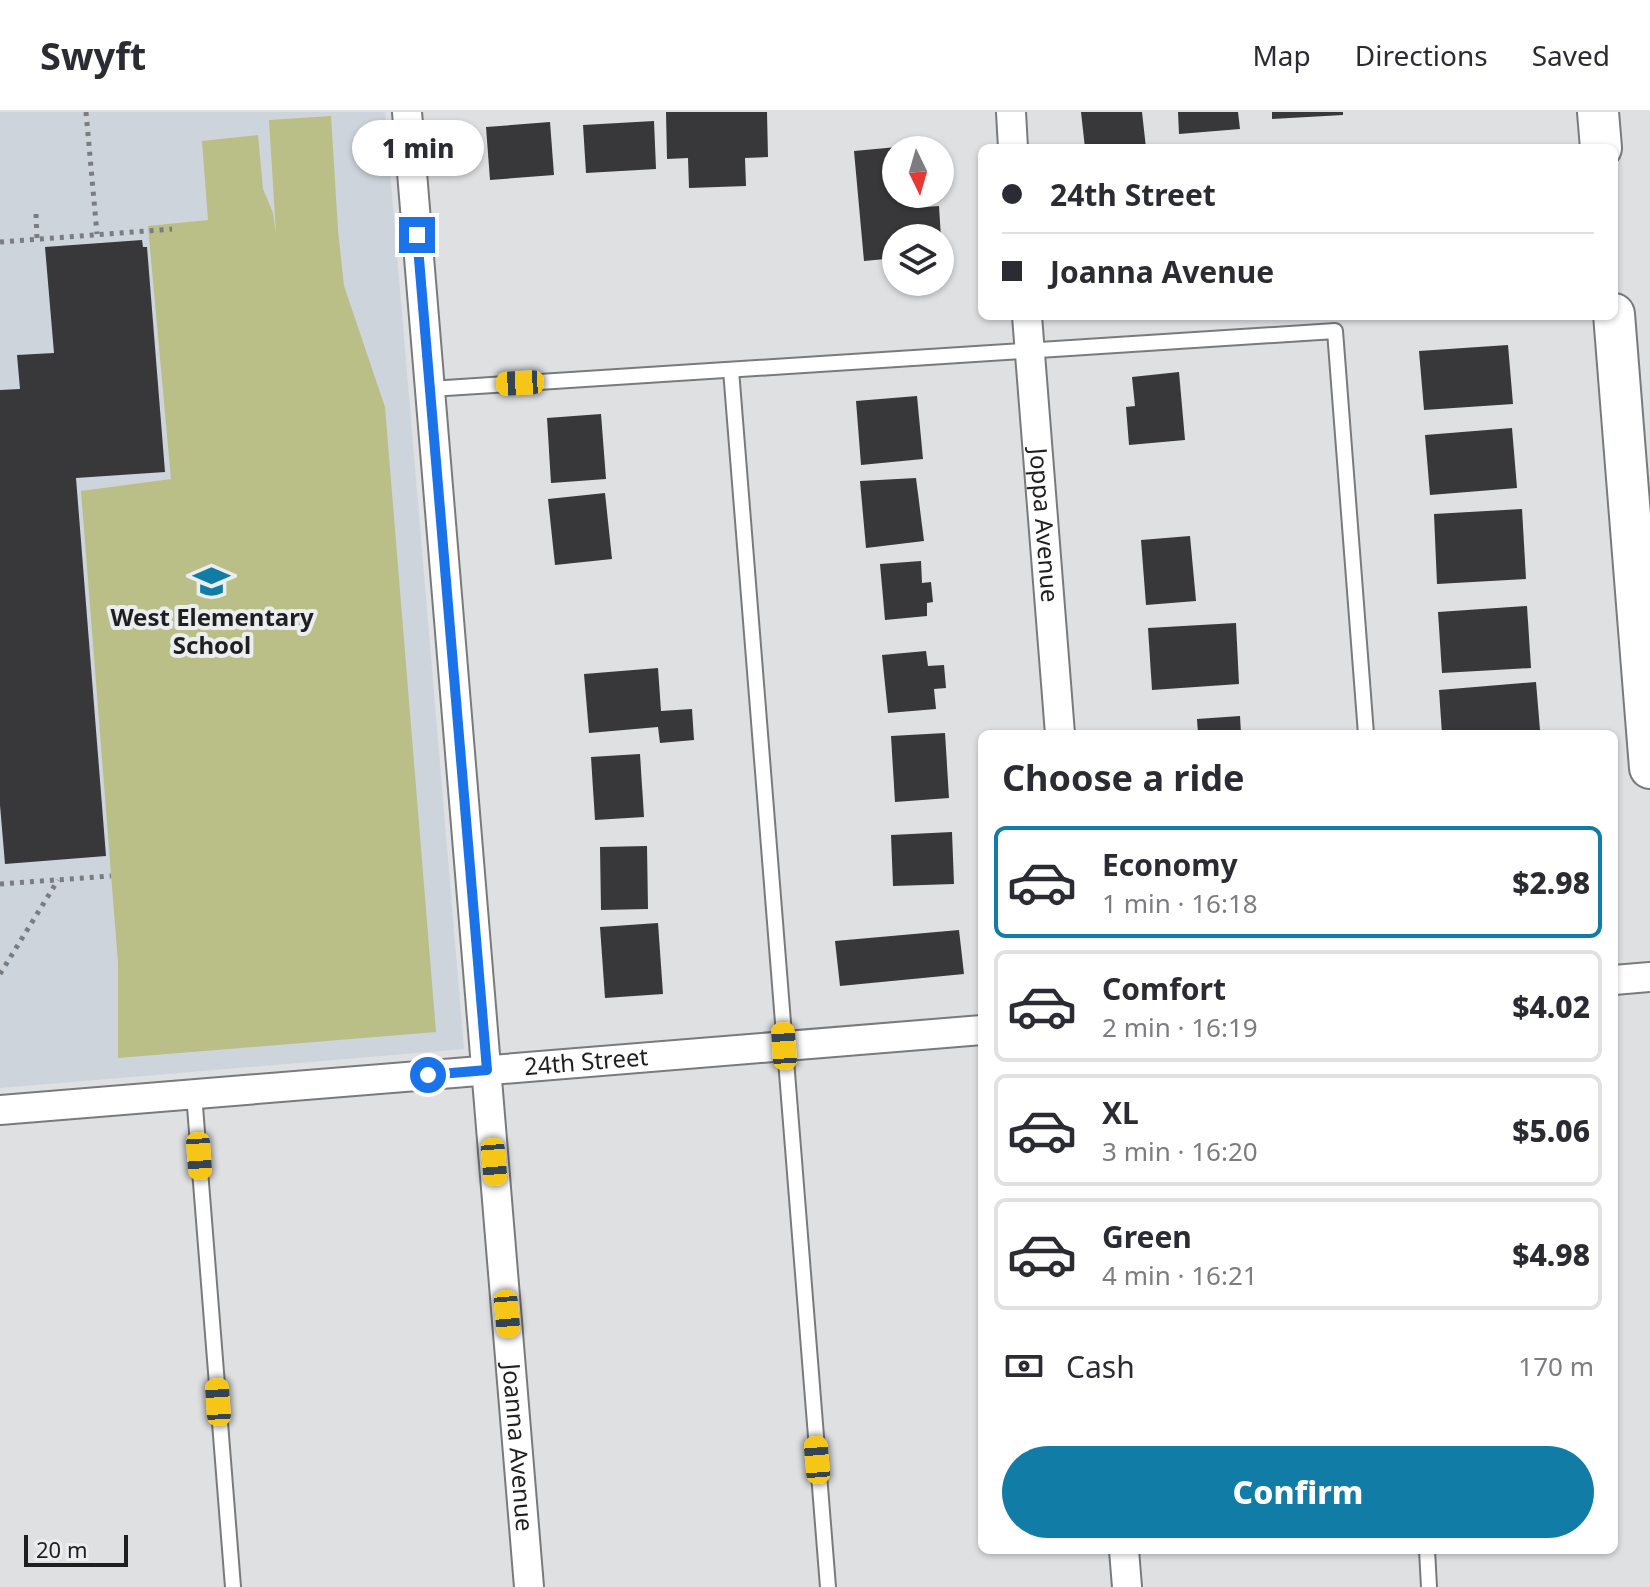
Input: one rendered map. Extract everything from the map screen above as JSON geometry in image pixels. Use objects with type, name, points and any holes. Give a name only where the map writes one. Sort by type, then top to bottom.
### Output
[{"type":"main road","points":[[1598,112],[1601,144]]},
{"type":"main road","points":[[1614,320],[1650,768]]},
{"type":"street","name":"Joanna Avenue","points":[[407,112],[529,1587]]},
{"type":"street","points":[[1011,112],[1013,144]]},
{"type":"street","name":"Joppa Avenue","points":[[1027,320],[1060,730]]},
{"type":"street","points":[[1618,980],[1650,977]]},
{"type":"street","name":"24th Street","points":[[0,1110],[978,1030]]},
{"type":"street","points":[[1124,1554],[1127,1587]]},
{"type":"lane","points":[[430,389],[1335,331],[1366,730]]},
{"type":"lane","points":[[731,370],[828,1587]]},
{"type":"lane","points":[[194,1094],[233,1587]]},
{"type":"lane","points":[[1427,1554],[1429,1587]]},
{"type":"path","points":[[86,112],[97,234]]},
{"type":"path","points":[[36,214],[37,239]]},
{"type":"path","points":[[0,242],[172,229]]},
{"type":"path","points":[[0,884],[111,876]]},
{"type":"path","points":[[0,974],[58,880]]},
{"type":"shaded area","name":"West Elementary School","points":[[0,112],[385,112],[464,1049],[0,1088]]},
{"type":"green space","points":[[331,116],[344,286],[385,407],[436,1032],[118,1058],[118,963],[81,491],[171,479],[148,226],[208,220],[202,141],[258,135],[263,189],[273,213],[276,234],[269,120]]},
{"type":"building","points":[[666,112],[767,112],[768,157],[745,158],[746,186],[689,188],[688,158],[667,159]]},
{"type":"building","points":[[1081,112],[1142,112],[1146,144],[1085,144]]},
{"type":"building","points":[[1178,112],[1238,112],[1240,129],[1179,134]]},
{"type":"building","points":[[1272,112],[1343,112],[1343,115],[1272,119]]},
{"type":"building","points":[[654,121],[656,169],[586,173],[583,125]]},
{"type":"building","points":[[550,122],[554,175],[490,180],[486,127]]},
{"type":"building","points":[[882,148],[882,208],[939,208],[940,224],[882,224],[882,259],[864,261],[854,151]]},
{"type":"building","points":[[142,240],[143,247],[147,247],[165,472],[76,478],[106,856],[5,864],[0,805],[0,390],[20,389],[17,355],[54,353],[45,247]]},
{"type":"building","points":[[1508,345],[1513,404],[1424,410],[1419,351]]},
{"type":"building","points":[[1179,372],[1185,440],[1129,445],[1126,407],[1135,406],[1132,377]]},
{"type":"building","points":[[917,396],[923,459],[861,465],[856,401]]},
{"type":"building","points":[[601,414],[606,479],[551,483],[547,418]]},
{"type":"building","points":[[1512,428],[1517,488],[1430,495],[1425,435]]},
{"type":"building","points":[[916,478],[924,541],[866,548],[860,481]]},
{"type":"building","points":[[605,493],[612,559],[555,565],[548,499]]},
{"type":"building","points":[[1522,509],[1526,579],[1437,584],[1434,514]]},
{"type":"building","points":[[1190,536],[1196,601],[1146,605],[1141,540]]},
{"type":"building","points":[[921,561],[922,583],[931,582],[933,602],[927,603],[927,616],[885,620],[880,564]]},
{"type":"building","points":[[1527,606],[1531,668],[1442,673],[1438,612]]},
{"type":"building","points":[[1236,623],[1239,684],[1152,690],[1148,628]]},
{"type":"building","points":[[926,651],[928,666],[944,665],[946,688],[934,689],[936,709],[888,713],[882,655]]},
{"type":"building","points":[[658,668],[661,711],[692,709],[694,740],[660,743],[658,727],[589,733],[584,674]]},
{"type":"building","points":[[1536,682],[1540,730],[1442,730],[1439,690]]},
{"type":"building","points":[[1240,716],[1241,730],[1198,730],[1197,719]]},
{"type":"building","points":[[945,733],[949,798],[895,802],[891,736]]},
{"type":"building","points":[[640,754],[644,817],[595,820],[591,757]]},
{"type":"building","points":[[952,832],[954,884],[893,886],[891,835]]},
{"type":"building","points":[[647,846],[648,909],[601,910],[600,847]]},
{"type":"building","points":[[658,923],[663,994],[605,998],[600,927]]},
{"type":"building","points":[[959,930],[964,974],[840,986],[835,941]]},
{"type":"place","name":"West Elementary School","points":[[212,581]]},
{"type":"route","points":[[417,235],[487,1070],[428,1075]]}]
